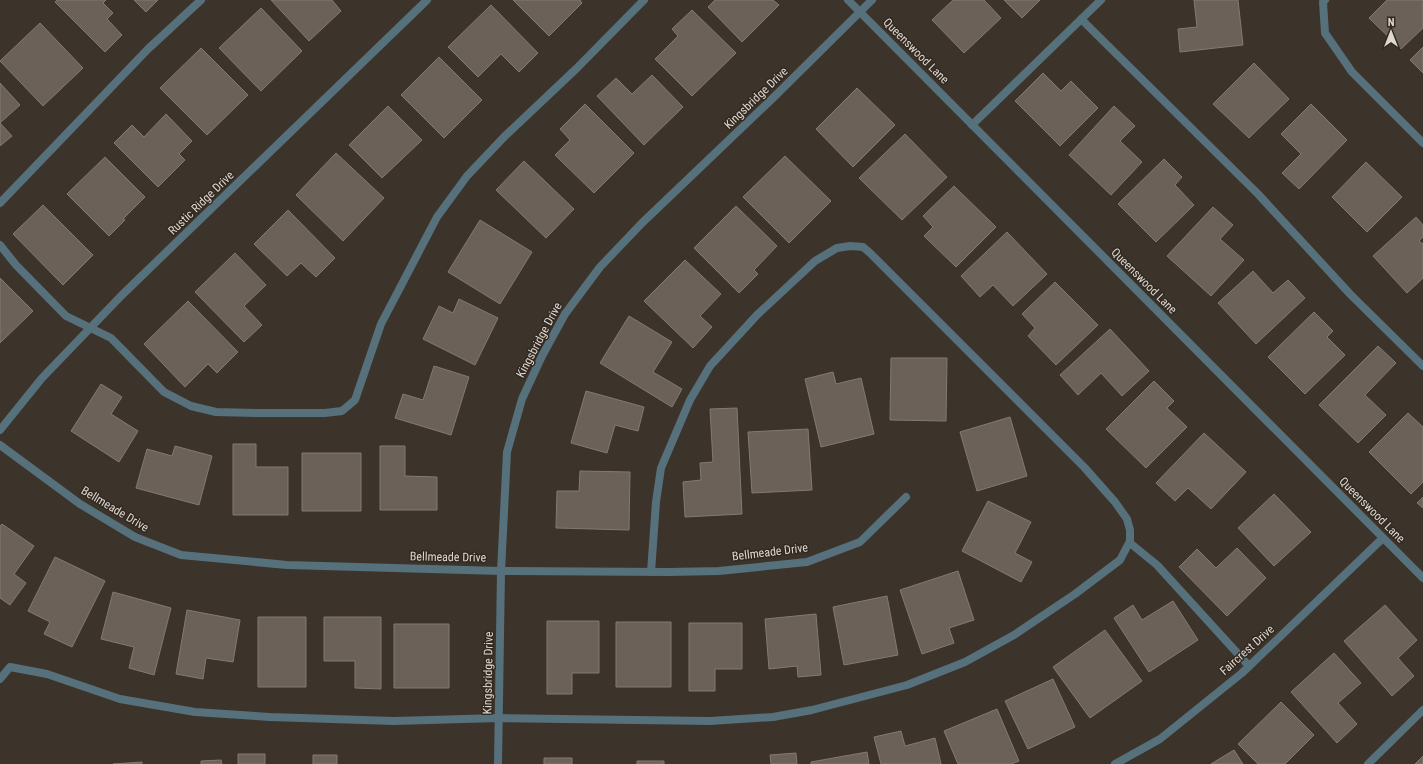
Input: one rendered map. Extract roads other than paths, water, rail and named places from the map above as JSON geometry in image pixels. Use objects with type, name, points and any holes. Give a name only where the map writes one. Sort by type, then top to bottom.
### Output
[{"type":"street","points":[[0,204],[148,49],[201,0]]},
{"type":"street","name":"Rustic Ridge Drive","points":[[0,430],[42,378],[90,328],[427,0]]},
{"type":"street","points":[[0,246],[16,265],[66,316],[111,338],[164,392],[191,406],[216,412],[325,413],[342,411],[355,400],[381,324],[437,217],[467,176],[504,137],[577,68],[644,0]]},
{"type":"street","name":"Queenswood Lane","points":[[848,0],[1423,578]]},
{"type":"street","name":"Kingsbridge Drive","points":[[498,764],[501,570],[507,452],[522,399],[542,356],[565,314],[600,267],[642,223],[773,98],[872,0]]},
{"type":"street","points":[[972,125],[1101,0]]},
{"type":"street","points":[[1324,1],[1325,33],[1352,72],[1423,143]]},
{"type":"street","points":[[1081,19],[1258,194],[1350,294],[1423,366]]},
{"type":"street","points":[[0,679],[10,667],[47,674],[120,699],[195,712],[270,717],[394,721],[499,718],[742,720],[773,717],[812,710],[907,685],[965,662],[1014,635],[1075,594],[1120,560],[1130,543],[1130,530],[1127,518],[1084,466],[870,253],[863,247],[850,246],[837,248],[815,261],[757,314],[710,366],[690,400],[661,468],[656,502],[651,572]]},
{"type":"street","name":"Bellmeade Drive","points":[[0,445],[80,504],[129,534],[181,555],[287,565],[651,572],[719,570],[807,562],[860,542],[906,497]]},
{"type":"street","name":"Faircrest Drive","points":[[1115,764],[1160,739],[1249,666],[1383,538]]},
{"type":"street","points":[[1130,543],[1157,565],[1249,666]]},
{"type":"street","points":[[1368,764],[1423,710]]}]
